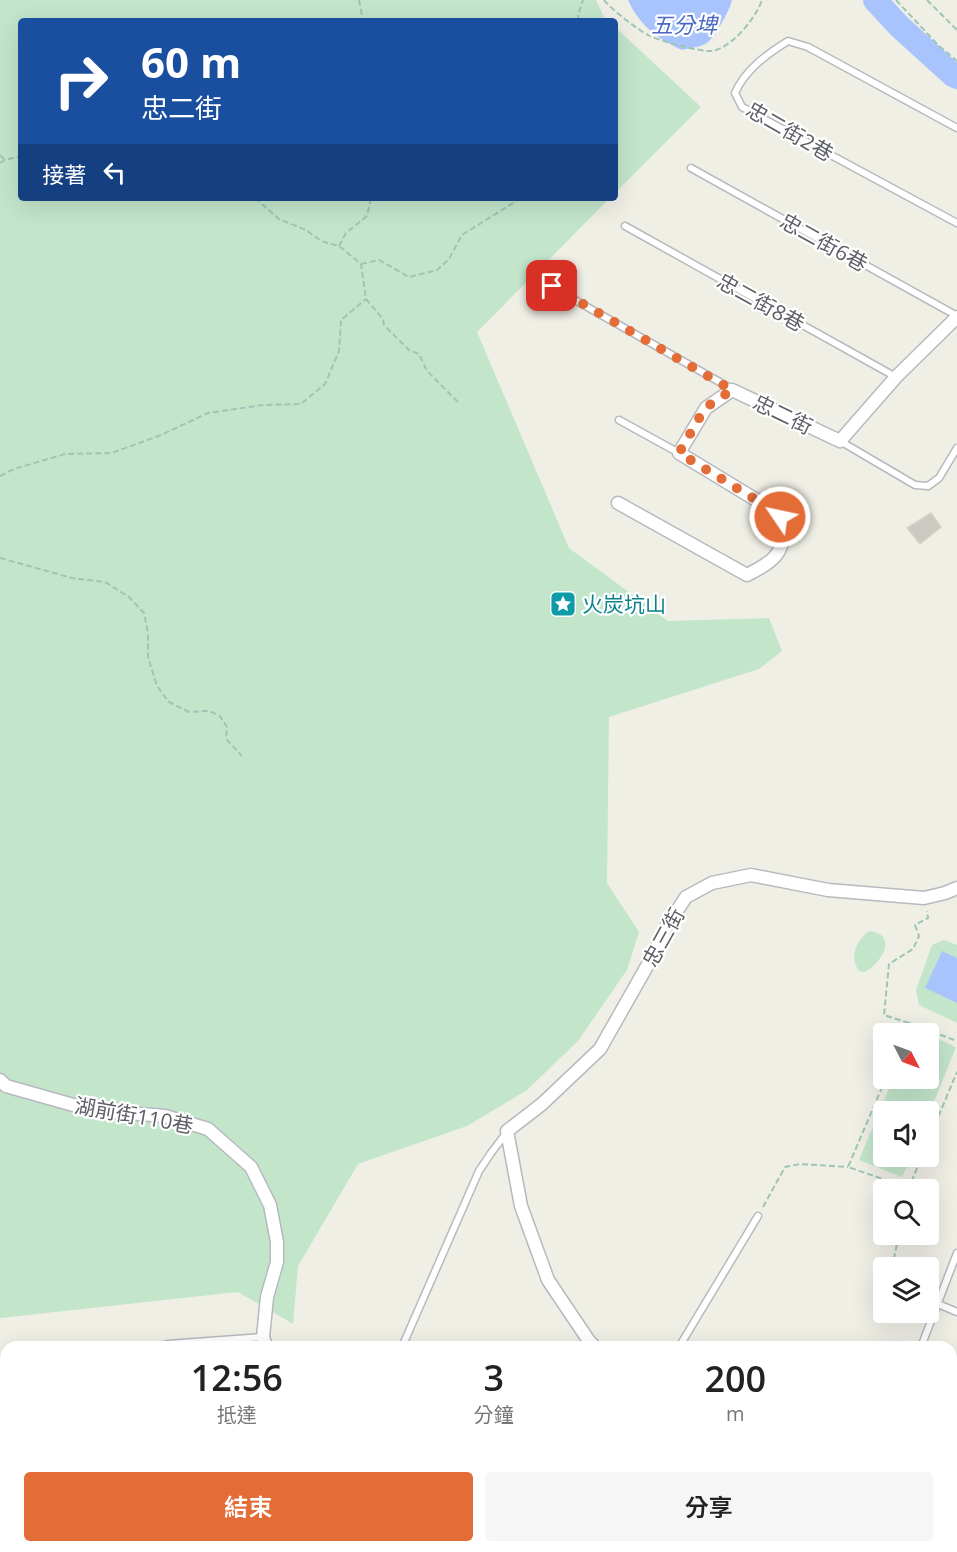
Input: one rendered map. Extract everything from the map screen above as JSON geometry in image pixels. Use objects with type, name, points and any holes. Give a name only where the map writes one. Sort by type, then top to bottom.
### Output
[{"type":"street","name":"忠二街","points":[[679,453],[705,408],[732,390],[840,441],[896,377],[957,316]]},
{"type":"street","points":[[618,504],[747,575],[768,565],[780,551],[785,536],[786,525],[780,517],[679,453]]},
{"type":"street","name":"忠三街","points":[[507,1131],[542,1104],[600,1049],[655,952],[665,929],[687,897],[695,892],[712,883],[751,875],[828,890],[924,898],[957,888]]},
{"type":"street","name":"湖前街110巷","points":[[0,1080],[6,1086],[91,1110],[165,1116],[208,1129],[251,1167],[270,1205],[277,1242],[277,1262],[267,1297],[265,1341]]},
{"type":"street","points":[[507,1131],[521,1206],[548,1280],[589,1341]]},
{"type":"lane","name":"忠二街2巷","points":[[957,128],[808,47],[788,41],[768,54],[740,81],[735,93],[742,107],[957,223]]},
{"type":"lane","name":"忠二街6巷","points":[[691,168],[957,316]]},
{"type":"lane","name":"忠二街8巷","points":[[625,226],[896,377]]},
{"type":"lane","points":[[552,286],[732,390]]},
{"type":"lane","points":[[619,420],[679,453]]},
{"type":"lane","points":[[840,441],[915,484],[928,486],[939,477],[957,447]]},
{"type":"lane","name":"忠三街","points":[[405,1341],[479,1171],[507,1131]]},
{"type":"lane","points":[[683,1341],[758,1216]]},
{"type":"lane","points":[[939,1301],[957,1252]]},
{"type":"lane","points":[[939,1304],[957,1312]]},
{"type":"lane","points":[[923,1341],[930,1323]]},
{"type":"path","points":[[359,0],[362,18]]},
{"type":"path","points":[[578,18],[583,0]]},
{"type":"path","points":[[604,0],[646,35],[711,51],[723,46],[748,25],[762,0]]},
{"type":"path","points":[[896,0],[939,46],[957,61]]},
{"type":"path","points":[[927,0],[957,30]]},
{"type":"path","points":[[0,154],[5,160]]},
{"type":"path","points":[[0,163],[18,157]]},
{"type":"path","points":[[258,201],[279,219],[306,230],[321,241],[339,246],[361,264],[366,299],[383,319],[384,325],[409,350],[419,354],[427,371],[460,404]]},
{"type":"path","points":[[339,246],[346,233],[367,216],[370,201]]},
{"type":"path","points":[[361,264],[379,260],[409,277],[437,270],[449,260],[462,235],[516,201]]},
{"type":"path","points":[[0,476],[14,469],[65,454],[112,453],[161,435],[208,412],[263,405],[301,404],[325,384],[339,351],[341,321],[366,299]]},
{"type":"path","points":[[0,558],[72,578],[105,582],[129,597],[144,613],[148,633],[148,657],[157,686],[169,702],[189,712],[209,711],[220,716],[227,727],[226,739],[242,756]]},
{"type":"path","points":[[909,1023],[884,1015],[889,964],[913,949],[919,936],[915,925],[928,918],[924,898]]},
{"type":"path","points":[[939,1034],[957,1041]]},
{"type":"path","points":[[939,1115],[957,1072]]},
{"type":"path","points":[[848,1167],[880,1089]]},
{"type":"path","points":[[758,1216],[785,1167],[800,1164],[848,1167],[881,1179]]},
{"type":"green space","points":[[0,0],[596,0],[605,18],[18,18],[18,201],[607,201],[477,332],[569,548],[668,621],[769,618],[782,651],[759,669],[609,717],[607,883],[639,932],[627,970],[578,1041],[527,1090],[467,1126],[358,1164],[298,1266],[293,1324],[238,1292],[0,1318]]},
{"type":"green space","points":[[618,30],[701,107],[618,190]]},
{"type":"green space","points":[[869,931],[883,937],[885,949],[871,968],[865,972],[859,971],[856,966],[855,950],[857,944]]},
{"type":"green space","points":[[944,940],[957,945],[957,1023],[919,1005],[916,990],[932,945]]},
{"type":"green space","points":[[939,1039],[956,1047],[934,1101],[884,1101],[889,1089],[939,1089]]},
{"type":"green space","points":[[873,1127],[873,1166],[859,1160]]},
{"type":"green space","points":[[877,1167],[906,1167],[902,1177]]},
{"type":"water","name":"五分埤","points":[[628,0],[732,0],[722,23],[707,43],[682,50],[650,30],[632,9]]},
{"type":"water","points":[[942,951],[957,958],[957,1003],[925,988]]},
{"type":"building","points":[[931,513],[941,527],[920,544],[907,528]]},
{"type":"waterway","points":[[875,0],[899,26],[957,77]]},
{"type":"place","name":"火炭坑山","points":[[563,604]]},
{"type":"route","points":[[552,286],[732,390],[705,408],[679,453],[780,517]]}]
